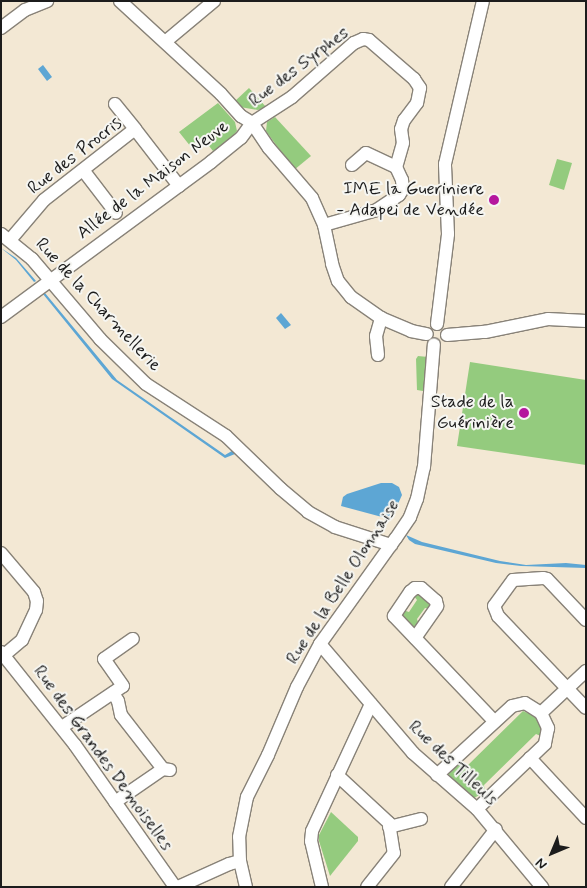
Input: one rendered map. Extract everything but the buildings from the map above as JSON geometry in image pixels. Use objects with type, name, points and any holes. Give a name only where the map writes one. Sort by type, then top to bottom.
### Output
[{"type":"street","points":[[1,28],[25,10],[47,1]]},
{"type":"street","name":"Allée de la Maison Neuve","points":[[1,317],[50,279],[179,186],[241,138],[252,123],[242,116],[120,1]]},
{"type":"street","points":[[165,42],[214,1]]},
{"type":"street","points":[[437,324],[448,234],[445,164],[483,1]]},
{"type":"street","name":"Rue des Syrphes","points":[[252,123],[292,97],[358,40],[368,40],[414,79],[420,88],[416,107],[402,125],[403,142],[396,167]]},
{"type":"street","points":[[116,104],[135,129]]},
{"type":"street","points":[[252,123],[269,148],[312,198],[324,225],[332,264],[338,281],[351,297],[381,318],[441,343],[447,335],[446,328],[437,324]]},
{"type":"street","name":"Rue des Procris","points":[[6,237],[44,200],[135,129],[179,186]]},
{"type":"street","points":[[324,225],[377,210],[399,195],[403,189],[402,180],[396,167],[366,153],[352,166]]},
{"type":"street","points":[[83,170],[116,213]]},
{"type":"street","name":"Rue de la Charmellerie","points":[[6,237],[32,259],[100,340],[132,373],[153,389],[226,436],[280,489],[308,512],[334,527],[391,545]]},
{"type":"street","points":[[378,355],[376,336],[381,318]]},
{"type":"street","points":[[447,335],[470,334],[548,319],[586,321]]},
{"type":"street","points":[[431,339],[429,328],[437,324]]},
{"type":"street","name":"Rue de la Belle Olonnaise","points":[[246,887],[240,862],[240,828],[247,797],[260,767],[268,755],[297,687],[320,644],[410,517],[420,486],[435,353],[431,339]]},
{"type":"street","points":[[2,556],[34,592],[37,600],[36,610],[22,640],[3,653]]},
{"type":"street","points":[[586,620],[544,578],[513,580],[494,606],[498,616],[586,708]]},
{"type":"street","points":[[415,638],[495,722]]},
{"type":"street","points":[[62,727],[123,686],[104,659],[133,639]]},
{"type":"street","name":"Rue des Tilleuls","points":[[320,644],[413,753],[477,808],[542,887]]},
{"type":"street","name":"Rue des Grandes Demoiselles","points":[[3,653],[62,727],[174,887]]},
{"type":"street","points":[[540,713],[586,671]]},
{"type":"street","points":[[113,694],[118,701],[121,715],[167,770],[115,802]]},
{"type":"street","points":[[437,775],[518,703],[525,703],[540,713],[548,728],[545,744],[477,808]]},
{"type":"street","points":[[322,887],[311,841],[312,832],[371,704]]},
{"type":"street","points":[[530,758],[586,818]]},
{"type":"street","points":[[337,775],[388,823],[394,853],[367,887]]},
{"type":"street","points":[[389,827],[421,819]]},
{"type":"street","points":[[451,887],[496,829]]},
{"type":"street","points":[[178,887],[229,864],[240,862]]},
{"type":"green space","points":[[249,88],[266,107],[258,110],[240,107],[234,102]]},
{"type":"green space","points":[[218,103],[235,122],[237,131],[225,145],[213,151],[202,137],[194,143],[199,149],[195,152],[179,132]]},
{"type":"green space","points":[[275,117],[311,156],[294,170],[266,131],[267,122]]},
{"type":"green space","points":[[557,159],[572,163],[564,190],[549,185]]},
{"type":"green space","points":[[418,356],[428,357],[427,388],[423,391],[417,390],[416,359]]},
{"type":"green space","name":"Stade de la Guérinière","points":[[470,362],[586,380],[586,465],[457,446]]},
{"type":"green space","points":[[417,594],[431,601],[431,609],[425,608],[417,619],[419,625],[416,628],[412,627],[402,615],[403,610],[409,612],[417,600],[414,596]]},
{"type":"green space","points":[[523,711],[536,717],[540,722],[543,737],[536,734],[484,785],[485,792],[474,798],[451,780],[448,773],[459,763],[465,768]]},
{"type":"green space","points":[[331,812],[358,837],[358,841],[330,876],[319,841],[319,835]]},
{"type":"water","points":[[43,65],[52,77],[47,81],[38,69]]},
{"type":"water","points":[[1,248],[16,258],[36,281],[34,282],[16,260]]},
{"type":"water","points":[[45,293],[117,380],[225,455],[237,448],[240,452],[225,458],[112,379],[43,294]]},
{"type":"water","points":[[281,313],[291,325],[285,329],[276,318]]},
{"type":"water","points":[[381,483],[392,483],[399,487],[402,495],[392,517],[382,517],[341,506],[343,497],[347,494]]},
{"type":"water","points":[[406,535],[422,542],[500,561],[526,565],[566,563],[586,565],[586,568],[521,566],[496,563],[415,544]]},
{"type":"place","name":"IME la Gueriniere - Adapei de Vendée","points":[[494,200]]},
{"type":"place","name":"Stade de la Guérinière","points":[[524,413]]}]
